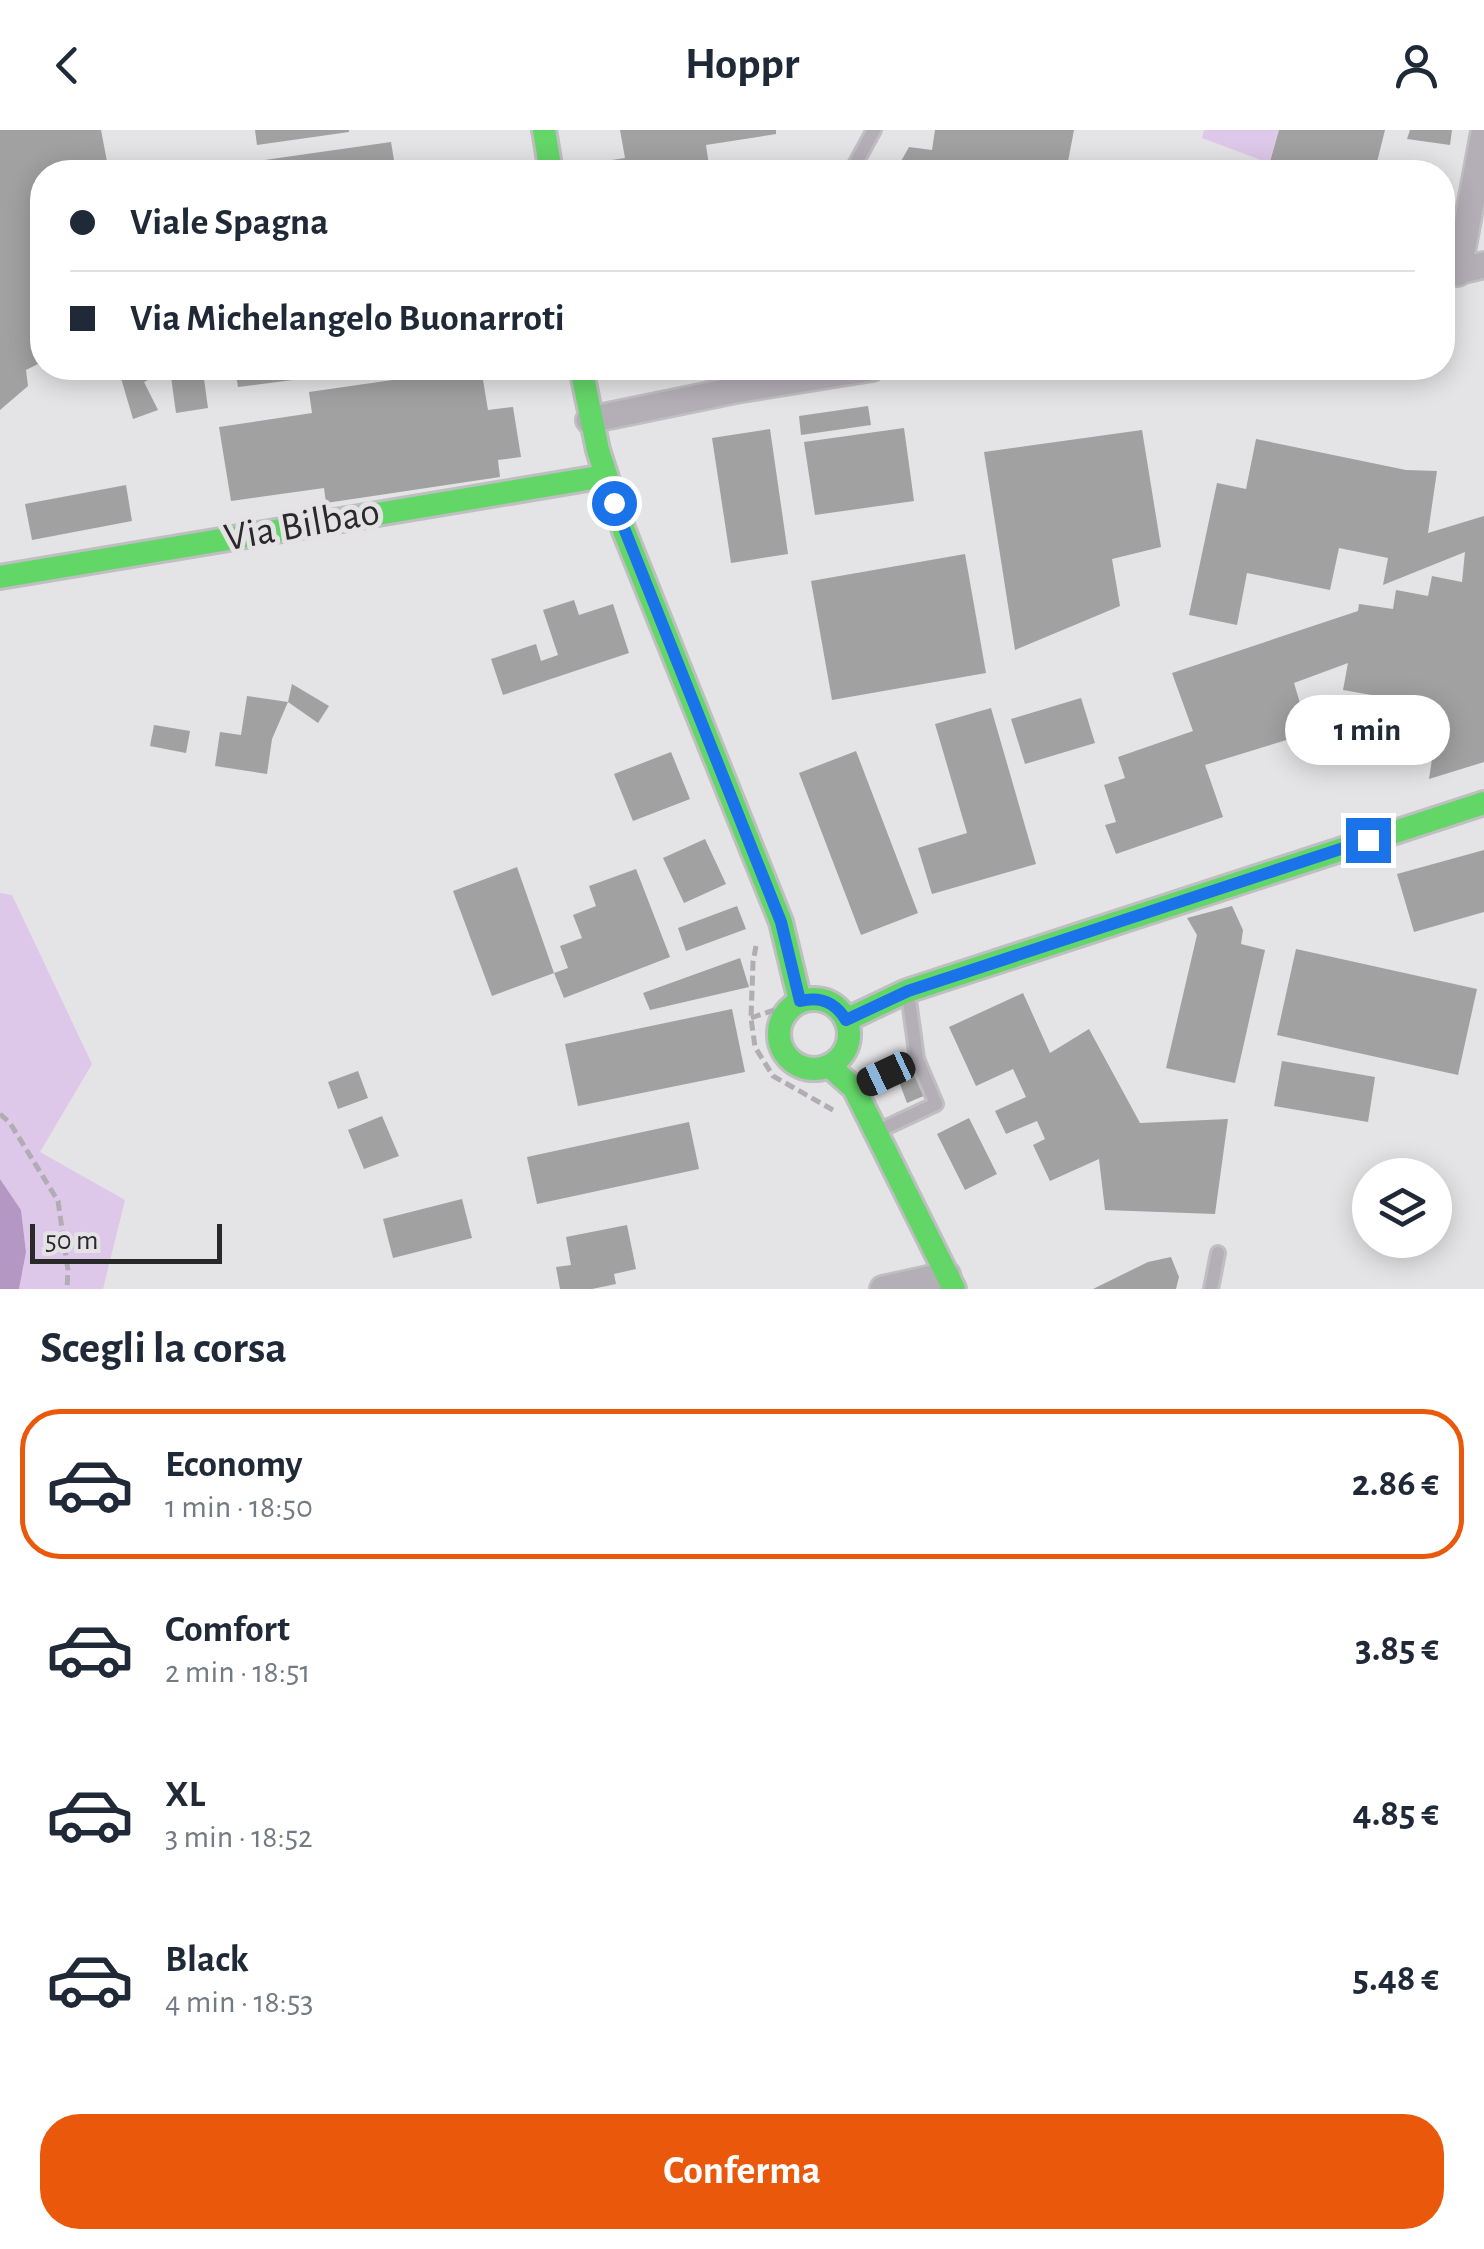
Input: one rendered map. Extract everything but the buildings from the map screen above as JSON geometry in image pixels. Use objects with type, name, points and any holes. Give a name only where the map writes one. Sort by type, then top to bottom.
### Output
[{"type":"street","points":[[544,130],[548,160]]},
{"type":"street","points":[[1455,253],[1484,132]]},
{"type":"street","points":[[1455,273],[1484,266]]},
{"type":"street","points":[[583,380],[589,420],[624,531],[781,922],[800,1001]]},
{"type":"street","points":[[589,420],[737,380]]},
{"type":"street","name":"Via Bilbao","points":[[0,576],[605,476]]},
{"type":"street","points":[[846,1020],[908,991],[1484,803]]},
{"type":"street","points":[[822,999],[840,1010],[846,1020],[848,1041],[844,1052],[829,1066],[818,1069],[796,1064],[782,1048],[779,1026],[783,1016],[800,1001],[822,999]]},
{"type":"street","points":[[829,1066],[854,1088],[950,1282],[883,1289]]},
{"type":"lane","points":[[858,160],[874,130]]},
{"type":"lane","points":[[875,1132],[936,1104],[917,1059],[908,991]]},
{"type":"lane","points":[[854,1088],[917,1059]]},
{"type":"lane","points":[[1210,1289],[1218,1253]]},
{"type":"path","points":[[757,943],[751,1018],[755,1047],[773,1076],[841,1115]]},
{"type":"path","points":[[0,1114],[10,1122],[58,1201],[68,1289]]},
{"type":"shaded area","points":[[1204,130],[1279,130],[1270,160],[1202,138]]},
{"type":"shaded area","points":[[0,893],[12,895],[92,1064],[40,1152],[125,1200],[103,1289],[19,1289],[26,1252],[21,1210],[0,1179]]},
{"type":"shaded area","points":[[0,1179],[21,1210],[26,1252],[19,1289],[0,1289]]},
{"type":"traffic: fast","points":[[544,130],[549,160]]},
{"type":"traffic: fast","points":[[583,380],[598,450],[624,531],[781,922],[800,1001]]},
{"type":"traffic: fast","points":[[0,577],[605,476]]},
{"type":"traffic: fast","points":[[846,1020],[907,991],[1484,803]]},
{"type":"traffic: fast","points":[[814,999],[839,1009],[849,1034],[839,1059],[814,1069],[789,1059],[779,1034],[789,1009],[814,999]]},
{"type":"traffic: fast","points":[[829,1066],[854,1088],[954,1289]]},
{"type":"route","points":[[614,503],[781,922],[800,1001],[822,999],[840,1010],[846,1020],[908,991],[1368,840]]}]
